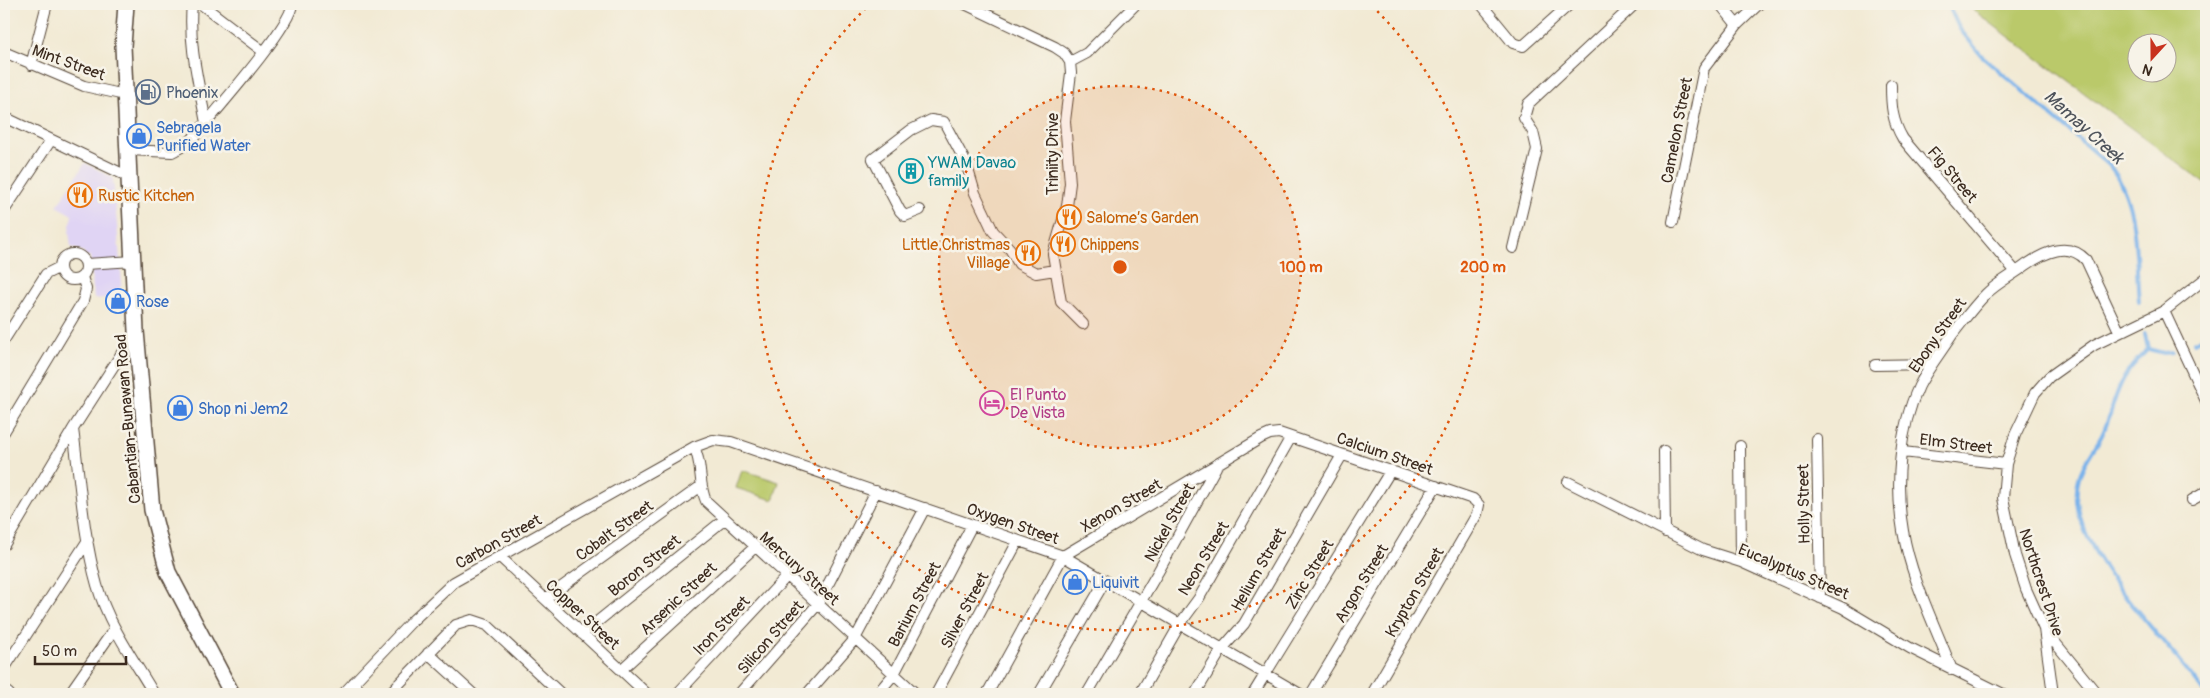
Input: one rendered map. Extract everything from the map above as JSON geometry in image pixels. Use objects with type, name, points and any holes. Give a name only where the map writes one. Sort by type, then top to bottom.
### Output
[{"type":"main road","name":"Cabantian-Bunawan Road","points":[[126,4],[123,46],[136,331],[151,502],[159,544],[168,572],[232,694]]},
{"type":"street","points":[[31,65],[47,4]]},
{"type":"street","points":[[192,4],[193,52],[206,123]]},
{"type":"street","points":[[201,4],[264,52]]},
{"type":"street","points":[[128,150],[172,152],[189,143],[264,52],[290,16],[292,4]]},
{"type":"street","points":[[965,4],[1055,47],[1064,53],[1070,62],[1086,53],[1136,4]]},
{"type":"street","points":[[1481,4],[1513,43],[1519,46],[1526,45],[1569,4]]},
{"type":"street","points":[[1513,248],[1537,149],[1533,132],[1524,118],[1528,104],[1635,4]]},
{"type":"street","points":[[1720,4],[1737,25]]},
{"type":"street","name":"Camelon Street","points":[[1673,222],[1704,68],[1737,25],[1760,4]]},
{"type":"street","name":"Mint Street","points":[[4,52],[84,86],[125,95]]},
{"type":"street","name":"Triniity Drive","points":[[1070,62],[1071,73],[1066,121],[1070,183],[1053,254],[1061,302],[1083,324]]},
{"type":"street","name":"Fig Street","points":[[1891,85],[1892,114],[1896,127],[1903,139],[2016,272]]},
{"type":"street","points":[[4,117],[129,177]]},
{"type":"street","points":[[920,210],[905,216],[900,211],[873,159],[911,130],[931,120],[944,122],[966,164],[975,193],[993,231],[1010,249],[1019,264],[1036,273],[1055,270]]},
{"type":"street","points":[[4,211],[51,140]]},
{"type":"street","name":"Ebony Street","points":[[1952,670],[1915,574],[1903,531],[1900,486],[1903,452],[1908,417],[1919,386],[1968,313],[1987,293],[2029,263],[2057,250],[2067,248],[2077,251],[2086,260],[2119,331]]},
{"type":"street","points":[[4,340],[46,274],[60,267],[63,259],[74,254],[82,257],[86,264],[82,276],[86,289],[83,301],[4,432]]},
{"type":"street","points":[[86,264],[134,261]]},
{"type":"street","points":[[60,267],[66,278],[74,280],[82,276]]},
{"type":"street","name":"Northcrest Drive","points":[[2053,694],[2044,629],[2026,589],[2015,555],[2003,498],[2006,464],[2015,435],[2035,393],[2049,378],[2094,345],[2119,331],[2164,311],[2206,278]]},
{"type":"street","points":[[2164,311],[2206,401]]},
{"type":"street","points":[[4,545],[73,429],[136,331]]},
{"type":"street","points":[[1875,365],[1932,364]]},
{"type":"street","points":[[73,429],[88,540],[98,586],[115,628],[154,694]]},
{"type":"street","name":"Calcium Street","points":[[1279,433],[1436,486],[1472,499],[1479,505]]},
{"type":"street","name":"Xenon Street","points":[[1063,556],[1261,438],[1279,433]]},
{"type":"street","name":"Neon Street","points":[[1140,694],[1180,624],[1199,598],[1291,436]]},
{"type":"street","name":"Holly Street","points":[[1817,439],[1820,598]]},
{"type":"street","name":"Oxygen Street","points":[[694,446],[713,440],[731,442],[1063,556],[1300,694]]},
{"type":"street","name":"Mercury Street","points":[[694,446],[700,462],[702,486],[706,501],[916,694]]},
{"type":"street","name":"Carbon Street","points":[[342,694],[432,600],[472,570],[694,446]]},
{"type":"street","points":[[1740,446],[1741,562]]},
{"type":"street","points":[[1664,451],[1665,532]]},
{"type":"street","name":"Elm Street","points":[[1903,452],[2006,464]]},
{"type":"street","name":"Helium Street","points":[[1195,694],[1222,649],[1244,624],[1342,455]]},
{"type":"street","name":"Nickel Street","points":[[1086,694],[1158,572],[1216,466]]},
{"type":"street","name":"Zinc Street","points":[[1253,694],[1391,470]]},
{"type":"street","name":"Eucalyptus Street","points":[[1568,482],[1703,550],[1741,562],[1863,618],[1910,648],[2003,694]]},
{"type":"street","name":"Cobalt Street","points":[[545,599],[702,486]]},
{"type":"street","name":"Argon Street","points":[[1311,694],[1326,672],[1436,486]]},
{"type":"street","name":"Silicon Street","points":[[740,694],[818,604],[876,491]]},
{"type":"street","points":[[2192,500],[2206,492]]},
{"type":"street","name":"Krypton Street","points":[[1372,694],[1477,514],[1479,505]]},
{"type":"street","points":[[807,694],[855,638],[925,508]]},
{"type":"street","name":"Boron Street","points":[[582,634],[725,519]]},
{"type":"street","name":"Barium Street","points":[[877,694],[894,674],[972,524]]},
{"type":"street","points":[[4,669],[88,540]]},
{"type":"street","name":"Silver Street","points":[[936,694],[1018,541]]},
{"type":"street","name":"Arsenic Street","points":[[621,670],[755,547]]},
{"type":"street","name":"Copper Street","points":[[499,556],[647,694]]},
{"type":"street","points":[[987,694],[1063,556]]},
{"type":"street","name":"Iron Street","points":[[677,694],[787,576]]},
{"type":"street","points":[[1039,694],[1105,581]]},
{"type":"street","points":[[389,694],[456,625],[472,620],[487,625],[562,694]]},
{"type":"street","points":[[69,694],[115,628]]},
{"type":"street","points":[[2044,629],[2097,694]]},
{"type":"street","points":[[428,653],[469,693]]},
{"type":"street","points":[[354,682],[361,694]]},
{"type":"street","points":[[4,690],[9,694]]},
{"type":"shaded area","points":[[85,163],[113,178],[122,284],[114,297],[94,299],[90,256],[85,256],[84,252],[71,247],[69,232],[72,215],[57,206]]},
{"type":"green space","points":[[1965,4],[2206,4],[2206,184]]},
{"type":"green space","points":[[742,470],[779,482],[773,500],[736,488]]},
{"type":"waterway","name":"Mamay Creek","points":[[1948,4],[1959,28],[1981,55],[2109,165],[2119,179],[2126,195],[2134,230],[2139,301]]},
{"type":"waterway","name":"Mamay Creek","points":[[2145,334],[2148,349]]},
{"type":"waterway","points":[[2194,342],[2206,336]]},
{"type":"waterway","points":[[2148,349],[2126,374],[2102,435],[2086,461],[2079,478],[2077,504],[2086,532],[2101,562],[2122,592],[2205,694]]},
{"type":"waterway","points":[[2148,349],[2164,353],[2173,352]]},
{"type":"place","name":"Phoenix","points":[[148,92]]},
{"type":"place","name":"Sebragela Purified Water","points":[[139,136]]},
{"type":"place","name":"YWAM Davao family","points":[[911,171]]},
{"type":"place","name":"Rustic Kitchen","points":[[80,195]]},
{"type":"place","name":"Salome’s Garden","points":[[1069,217]]},
{"type":"place","name":"Chippens","points":[[1063,244]]},
{"type":"place","name":"Little Christmas Village","points":[[1028,253]]},
{"type":"place","name":"Rose","points":[[118,301]]},
{"type":"place","name":"El Punto De Vista","points":[[992,403]]},
{"type":"place","name":"Shop ni Jem2","points":[[180,408]]},
{"type":"place","name":"Liquivit","points":[[1075,582]]}]
